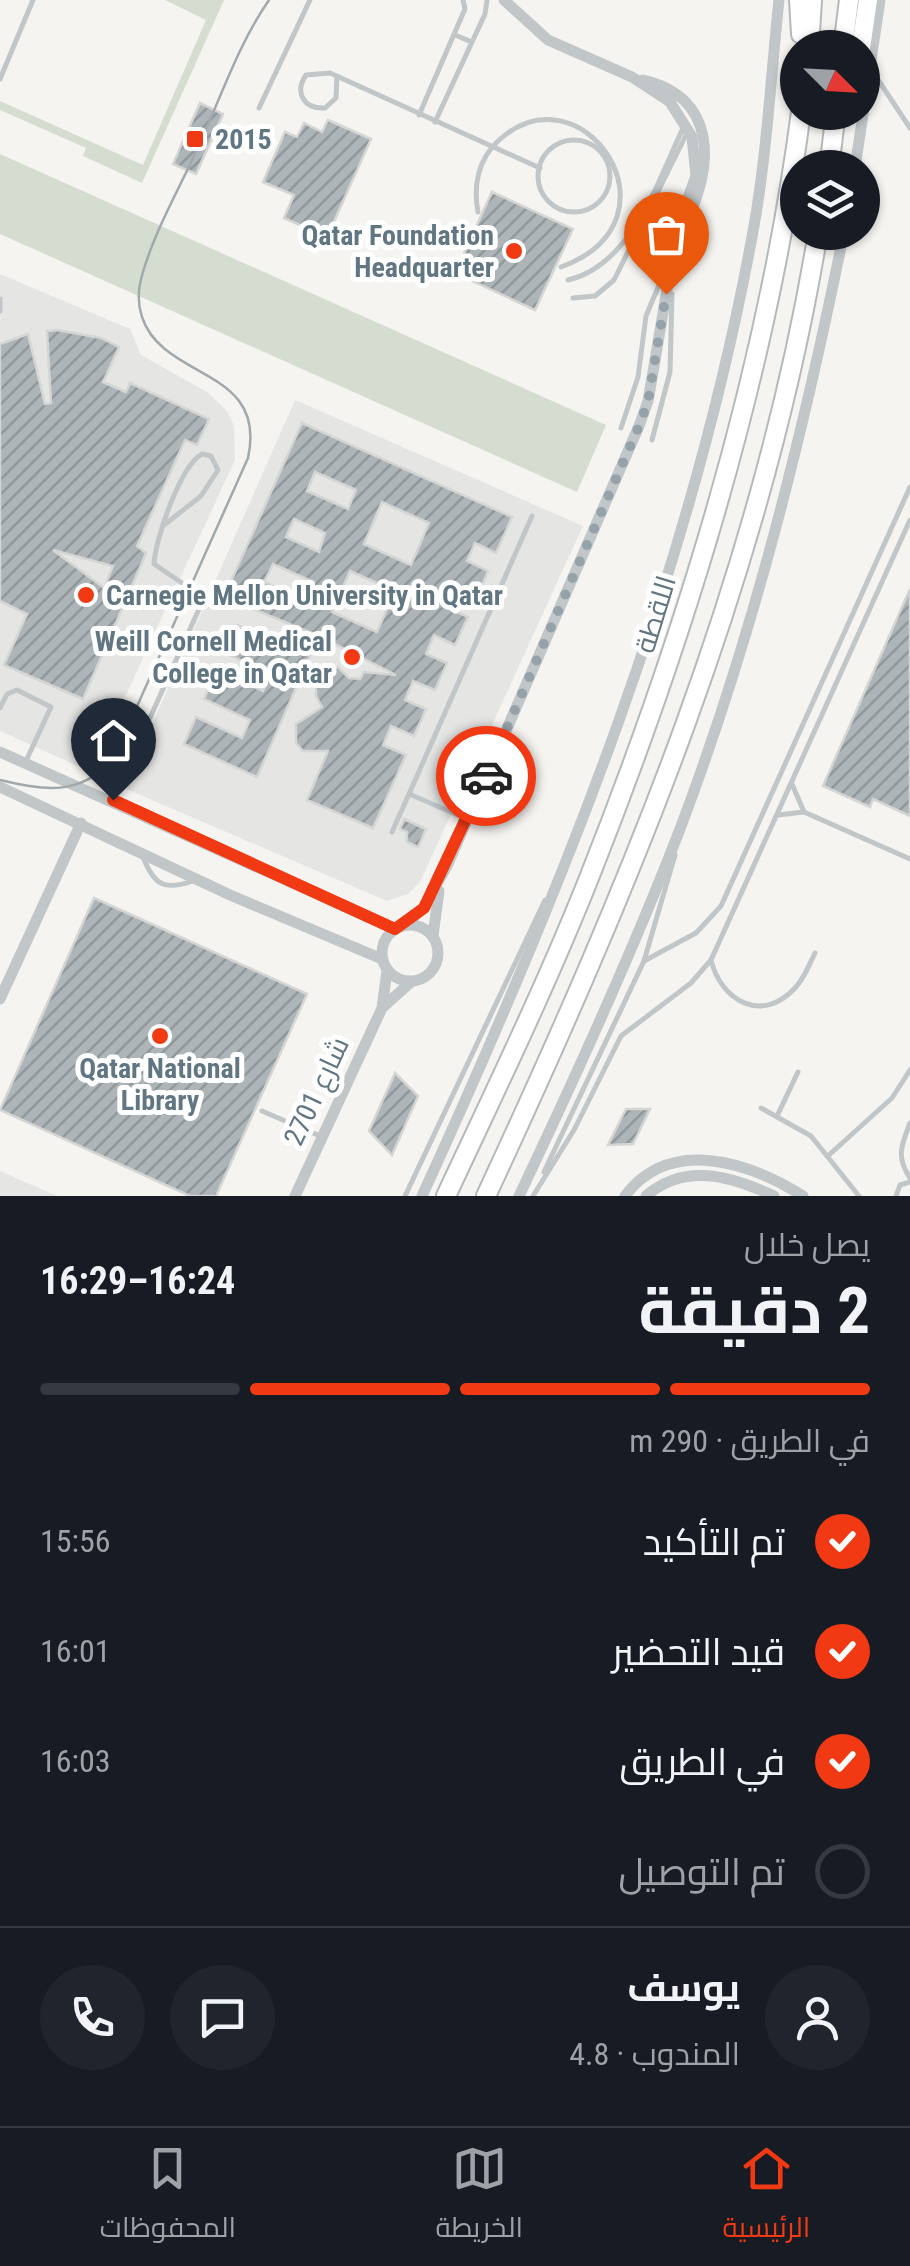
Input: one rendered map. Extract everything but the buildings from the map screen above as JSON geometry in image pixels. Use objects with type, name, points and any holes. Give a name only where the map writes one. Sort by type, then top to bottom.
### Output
[{"type":"main road","points":[[799,0],[803,30]]},
{"type":"main road","points":[[808,30],[812,0]]},
{"type":"main road","points":[[846,30],[849,0]]},
{"type":"main road","points":[[864,30],[868,0]]},
{"type":"main road","name":"اللقطة","points":[[446,1196],[588,880],[689,593],[770,288],[798,130]]},
{"type":"main road","points":[[486,1196],[636,862],[693,706],[770,452],[814,250]]},
{"type":"street","points":[[504,0],[519,18],[548,40],[675,92],[694,110],[706,150],[703,188],[672,256]]},
{"type":"street","points":[[514,0],[519,18]]},
{"type":"street","name":"اللقطة","points":[[422,1196],[567,868],[631,693],[718,395],[754,223],[775,0]]},
{"type":"street","points":[[876,30],[880,0]]},
{"type":"street","points":[[384,965],[384,942],[424,908],[447,866],[648,402],[672,256],[696,176],[697,154],[688,125],[670,102],[632,77]]},
{"type":"street","points":[[518,1196],[638,933],[680,828],[734,671],[812,388],[840,250]]},
{"type":"street","points":[[0,752],[400,927],[420,927],[433,936]]},
{"type":"street","points":[[0,787],[384,965],[410,982],[427,976],[437,962],[434,910],[447,866]]},
{"type":"street","points":[[0,999],[81,823]]},
{"type":"street","name":"شارع 2701","points":[[296,1196],[382,1008],[384,965]]},
{"type":"street","name":"شارع 2701","points":[[382,1008],[410,982]]},
{"type":"street","points":[[625,1196],[654,1169],[692,1159],[762,1174],[803,1196]]},
{"type":"street","points":[[646,1196],[661,1184],[689,1175],[720,1177],[774,1196]]},
{"type":"lane","points":[[0,79],[30,10],[30,0]]},
{"type":"lane","points":[[259,108],[310,0]]},
{"type":"lane","points":[[419,115],[465,8],[463,0]]},
{"type":"lane","points":[[434,122],[487,0]]},
{"type":"lane","points":[[455,34],[472,42]]},
{"type":"lane","points":[[337,76],[336,98],[326,108],[307,104],[301,97],[300,84],[312,71],[337,76],[540,168]]},
{"type":"lane","points":[[880,82],[910,128]]},
{"type":"lane","points":[[478,212],[478,178],[492,147],[520,127],[553,121],[586,131],[602,149],[620,185],[617,218],[599,246],[561,266]]},
{"type":"lane","points":[[568,280],[600,263],[640,218],[688,125]]},
{"type":"lane","points":[[573,298],[595,296],[614,280],[688,125]]},
{"type":"lane","points":[[569,140],[586,142],[602,149],[609,165],[610,182],[603,198],[584,211],[560,209],[547,200],[540,188],[540,168],[547,152],[569,140]]},
{"type":"lane","points":[[622,428],[638,377],[646,316],[672,256]]},
{"type":"lane","points":[[652,440],[670,372],[672,256]]},
{"type":"lane","points":[[0,299],[0,311]]},
{"type":"lane","points":[[113,800],[204,598],[154,564],[164,525],[189,466],[202,454],[211,456],[218,470],[213,483],[164,525]]},
{"type":"lane","points":[[644,960],[696,933],[721,906],[910,488]]},
{"type":"lane","points":[[392,832],[532,516]]},
{"type":"lane","points":[[533,1196],[574,1130],[614,1047],[642,1018],[691,983],[710,960],[910,520]]},
{"type":"lane","points":[[0,708],[7,694],[16,690],[52,707],[26,763]]},
{"type":"lane","points":[[792,784],[804,812]]},
{"type":"lane","points":[[409,794],[468,819]]},
{"type":"lane","points":[[778,815],[804,812],[910,858]]},
{"type":"lane","points":[[533,1196],[644,960],[666,896],[680,828]]},
{"type":"lane","points":[[142,854],[152,878],[162,886],[172,888],[198,879]]},
{"type":"lane","points":[[404,1196],[538,911],[567,868]]},
{"type":"lane","points":[[710,960],[716,981],[730,998],[761,1005],[792,992],[815,952]]},
{"type":"lane","points":[[606,1044],[614,1047]]},
{"type":"lane","points":[[828,1155],[892,1098],[910,1070]]},
{"type":"lane","points":[[778,1114],[798,1072]]},
{"type":"lane","points":[[761,1108],[778,1114],[811,1136],[859,1196]]},
{"type":"lane","points":[[262,1111],[322,1138]]},
{"type":"lane","points":[[896,1196],[900,1186],[910,1180],[900,1163],[900,1150],[910,1124]]},
{"type":"shaded area","points":[[165,0],[224,0],[142,183],[83,156],[86,148],[0,110],[0,101],[143,165],[206,20]]},
{"type":"shaded area","points":[[0,154],[606,425],[577,492],[0,234]]},
{"type":"shaded area","name":"Carnegie Mellon University in Qatar","points":[[0,274],[130,329],[141,355],[207,392],[227,411],[234,426],[235,460],[99,753],[82,768],[0,731]]},
{"type":"shaded area","name":"Weill Cornell Medical College in Qatar","points":[[295,400],[583,526],[420,882],[408,894],[387,901],[124,788]]},
{"type":"shaded area","points":[[0,1171],[57,1196],[0,1196]]},
{"type":"tram line","points":[[0,780],[60,788],[87,780],[113,760],[248,458],[250,428],[243,407],[229,390],[153,338],[142,317],[139,293],[160,228],[239,52],[269,0]]},
{"type":"way so far","points":[[486,776],[648,402],[666,294]]},
{"type":"place","name":"2015","points":[[195,139]]},
{"type":"place","name":"Qatar Foundation Headquarter","points":[[514,251]]},
{"type":"place","name":"Carnegie Mellon University in Qatar","points":[[86,595]]},
{"type":"place","name":"Weill Cornell Medical College in Qatar","points":[[352,657]]},
{"type":"place","name":"Qatar National Library","points":[[160,1036]]},
{"type":"route","points":[[113,800],[395,929],[424,908],[486,776]]}]
